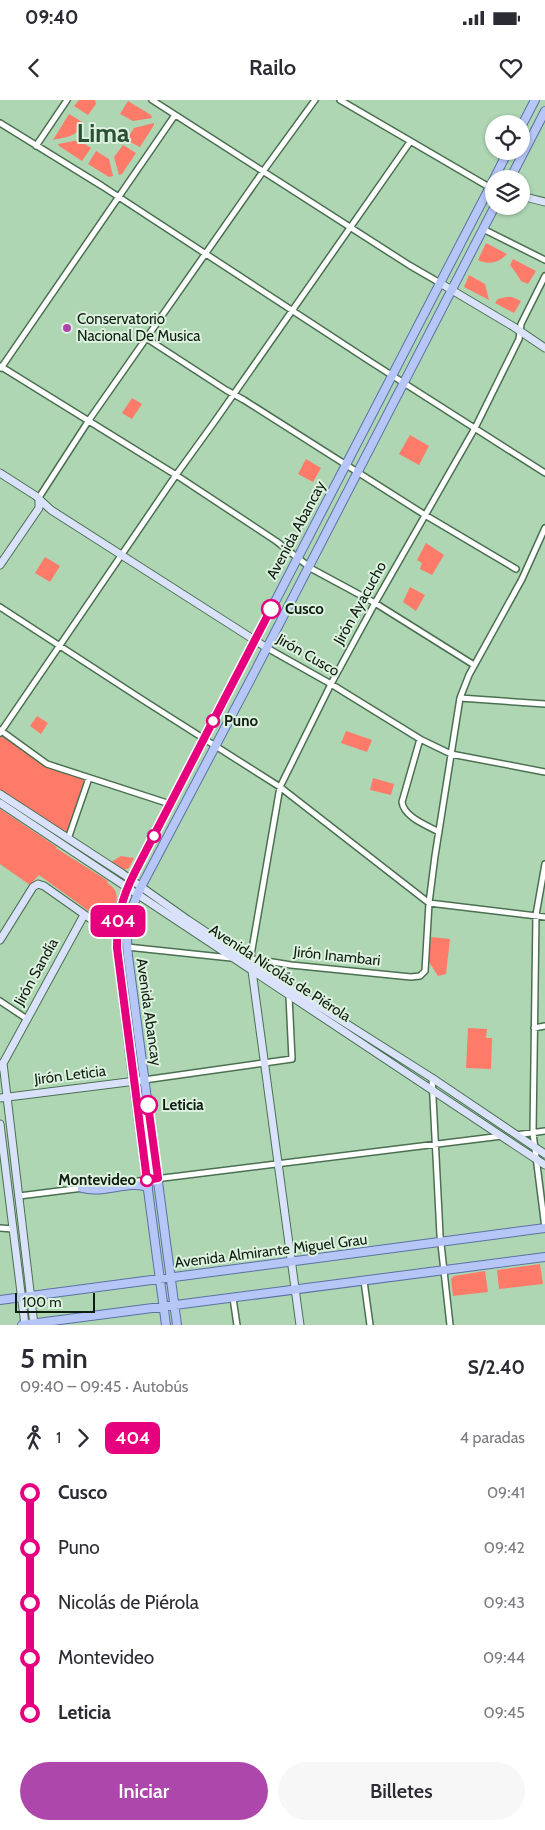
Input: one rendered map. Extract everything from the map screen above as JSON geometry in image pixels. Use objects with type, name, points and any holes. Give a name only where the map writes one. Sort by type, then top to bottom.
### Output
[{"type":"main road","points":[[527,115],[535,100]]},
{"type":"main road","points":[[515,170],[545,111]]},
{"type":"main road","points":[[530,198],[545,202]]},
{"type":"main road","name":"Avenida Abancay","points":[[166,1325],[117,948],[118,919],[121,903],[254,640],[440,283],[485,201]]},
{"type":"main road","name":"Avenida Abancay","points":[[177,1325],[127,947],[128,918],[137,894],[267,648],[490,215]]},
{"type":"main road","points":[[440,283],[545,348]]},
{"type":"main road","name":"Jirón Cusco","points":[[0,473],[52,510],[267,648]]},
{"type":"main road","points":[[0,565],[39,508],[38,499]]},
{"type":"main road","name":"Avenida Nicolás de Piérola","points":[[0,794],[68,838],[129,884],[137,894],[289,996],[432,1088],[545,1165]]},
{"type":"main road","name":"Avenida Nicolás de Piérola","points":[[0,803],[129,884],[141,887],[545,1154]]},
{"type":"main road","points":[[0,940],[35,885],[44,886],[105,929],[111,928],[118,919]]},
{"type":"main road","name":"Jirón Sandía","points":[[2,1067],[84,915]]},
{"type":"main road","points":[[252,971],[263,1064],[279,1164],[300,1325]]},
{"type":"main road","points":[[2,1067],[4,1097],[16,1169],[34,1323]]},
{"type":"main road","name":"Jirón Leticia","points":[[4,1097],[144,1080]]},
{"type":"main road","points":[[0,1124],[1,1146],[6,1170],[24,1324],[174,1302],[233,1298],[295,1287],[364,1281],[443,1268],[545,1257]]},
{"type":"main road","points":[[6,1170],[16,1169]]},
{"type":"main road","points":[[82,1188],[92,1191],[147,1184]]},
{"type":"main road","name":"Avenida Almirante Miguel Grau","points":[[0,1300],[31,1298],[441,1245],[545,1228]]},
{"type":"main road","points":[[15,1244],[24,1243]]},
{"type":"street","points":[[36,146],[67,100]]},
{"type":"street","points":[[152,100],[264,170],[409,266],[440,283]]},
{"type":"street","points":[[38,499],[89,420],[315,100]]},
{"type":"street","points":[[340,100],[485,184]]},
{"type":"street","points":[[175,115],[0,367],[176,475],[276,541],[309,567],[375,603],[474,665]]},
{"type":"street","points":[[0,123],[119,196],[545,473]]},
{"type":"street","points":[[170,804],[47,764],[0,732],[60,647],[121,554],[410,142]]},
{"type":"street","points":[[483,229],[545,260]]},
{"type":"street","name":"Jirón Ayacucho","points":[[248,959],[280,787],[331,684],[475,428],[519,339],[521,324],[545,276]]},
{"type":"street","points":[[146,338],[425,515],[520,571]]},
{"type":"street","points":[[429,903],[450,754],[463,687],[520,571],[545,528]]},
{"type":"street","points":[[0,607],[280,787],[429,903],[545,917]]},
{"type":"street","name":"Jirón Cusco","points":[[267,648],[331,684],[420,739],[450,754],[545,772]]},
{"type":"street","points":[[460,698],[545,704]]},
{"type":"street","points":[[420,739],[402,802],[403,808],[407,813],[439,832]]},
{"type":"street","points":[[68,838],[89,778]]},
{"type":"street","points":[[545,864],[536,916],[533,1132],[545,1228]]},
{"type":"street","name":"Jirón Inambari","points":[[248,959],[411,978],[420,976],[425,971],[429,903]]},
{"type":"street","points":[[127,947],[232,958]]},
{"type":"street","name":"Jirón Leticia","points":[[144,1080],[292,1059],[289,996]]},
{"type":"street","points":[[0,1001],[27,1019]]},
{"type":"street","points":[[534,1028],[545,1026]]},
{"type":"street","points":[[432,1078],[441,1245],[450,1325]]},
{"type":"street","points":[[516,1135],[545,1131]]},
{"type":"street","points":[[147,1184],[158,1178],[503,1136]]},
{"type":"street","points":[[19,1196],[82,1188]]},
{"type":"street","points":[[0,1228],[13,1229]]},
{"type":"street","points":[[364,1281],[370,1325]]},
{"type":"street","points":[[233,1298],[237,1325]]},
{"type":"shaded area","points":[[79,100],[95,100],[96,104],[88,115],[74,106]]},
{"type":"shaded area","points":[[128,101],[151,115],[152,118],[133,121],[120,114]]},
{"type":"shaded area","points":[[69,114],[84,123],[74,134],[53,140]]},
{"type":"shaded area","points":[[154,123],[140,147],[126,140],[134,128]]},
{"type":"shaded area","points":[[79,140],[91,148],[82,161],[58,144]]},
{"type":"shaded area","points":[[123,145],[136,153],[122,174],[119,175],[114,157]]},
{"type":"shaded area","points":[[96,151],[109,159],[113,176],[109,177],[88,164]]},
{"type":"shaded area","points":[[486,243],[507,254],[493,262],[478,260]]},
{"type":"shaded area","points":[[513,259],[536,271],[528,284],[521,281],[510,265]]},
{"type":"shaded area","points":[[469,275],[485,284],[489,300],[464,287]]},
{"type":"shaded area","points":[[512,297],[521,301],[514,313],[495,303],[498,299]]},
{"type":"shaded area","points":[[132,398],[142,404],[132,419],[122,413]]},
{"type":"shaded area","points":[[410,435],[429,446],[419,465],[399,454]]},
{"type":"shaded area","points":[[306,459],[321,468],[313,482],[298,474]]},
{"type":"shaded area","points":[[426,543],[444,555],[432,575],[420,569],[422,563],[417,560]]},
{"type":"shaded area","points":[[45,557],[60,566],[50,582],[35,573]]},
{"type":"shaded area","points":[[410,587],[425,595],[416,611],[403,602]]},
{"type":"shaded area","points":[[37,716],[48,723],[41,734],[30,726]]},
{"type":"shaded area","points":[[346,731],[372,740],[367,752],[341,743]]},
{"type":"shaded area","points":[[3,736],[37,761],[81,777],[85,781],[69,829],[66,832],[63,832],[0,791],[0,737]]},
{"type":"shaded area","points":[[373,778],[394,784],[391,795],[370,790]]},
{"type":"shaded area","points":[[0,809],[108,881],[107,883],[115,890],[117,895],[116,904],[110,919],[104,922],[39,875],[30,885],[0,864]]},
{"type":"shaded area","points":[[121,856],[134,858],[129,868],[122,871],[111,862]]},
{"type":"shaded area","points":[[431,937],[450,939],[446,974],[438,976],[429,962]]},
{"type":"shaded area","points":[[468,1028],[487,1029],[486,1038],[492,1038],[491,1069],[466,1068]]},
{"type":"shaded area","points":[[540,1264],[543,1284],[499,1289],[497,1270]]},
{"type":"shaded area","points":[[485,1271],[488,1292],[453,1296],[451,1279],[454,1276]]},
{"type":"bus line","name":"404","points":[[148,1105],[158,1178],[147,1180],[117,948],[119,911],[135,872],[271,609]]},
{"type":"place","name":"Conservatorio Nacional De Musica","points":[[67,328]]},
{"type":"place","name":"Cusco","points":[[271,609]]},
{"type":"place","name":"Puno","points":[[213,721]]},
{"type":"place","name":"Leticia","points":[[148,1105]]},
{"type":"place","name":"Montevideo","points":[[147,1180]]},
{"type":"district","name":"Lima","points":[[103,133]]}]
